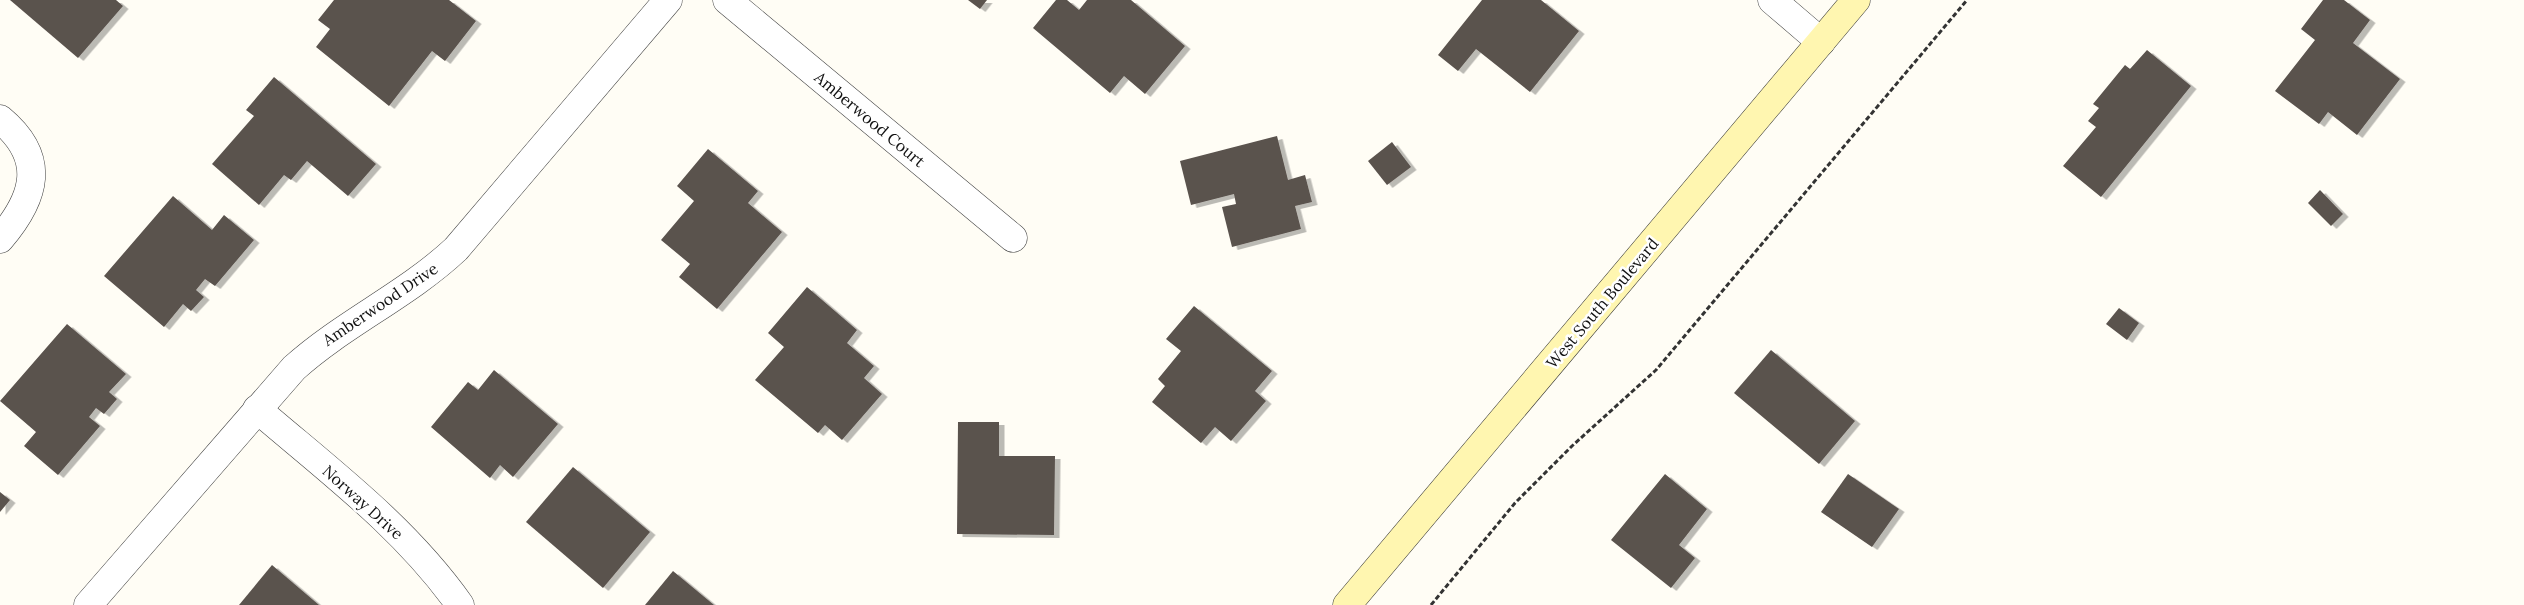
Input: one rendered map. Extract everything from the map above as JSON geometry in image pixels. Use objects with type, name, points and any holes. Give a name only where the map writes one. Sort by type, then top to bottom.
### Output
[{"type":"street","name":"Amberwood Drive","points":[[88,605],[256,409],[294,368],[331,336],[420,279],[456,249],[668,0]]},
{"type":"street","name":"Amberwood Court","points":[[727,0],[1013,238]]},
{"type":"street","points":[[1772,0],[1821,42]]},
{"type":"street","name":"West South Boulevard","points":[[1347,605],[1856,0]]},
{"type":"street","points":[[0,119],[23,142],[32,172],[28,199],[13,224],[0,239]]},
{"type":"street","name":"Norway Drive","points":[[256,409],[379,514],[421,556],[460,605]]},
{"type":"path","points":[[1431,605],[1516,503],[1572,446],[1656,370],[1967,0]]},
{"type":"building","points":[[10,0],[116,0],[123,6],[78,58]]},
{"type":"building","points":[[334,0],[449,0],[476,21],[445,61],[432,51],[389,106],[316,47],[330,29],[318,20]]},
{"type":"building","points":[[968,0],[987,0],[980,9]]},
{"type":"building","points":[[1056,0],[1067,0],[1079,10],[1087,0],[1131,0],[1185,46],[1145,94],[1124,76],[1110,93],[1033,28]]},
{"type":"building","points":[[1482,0],[1541,0],[1579,31],[1530,92],[1476,49],[1458,71],[1438,55]]},
{"type":"building","points":[[2323,0],[2344,0],[2370,20],[2353,43],[2400,79],[2357,135],[2328,112],[2319,124],[2275,91],[2315,40],[2301,29]]},
{"type":"building","points":[[2147,50],[2191,86],[2101,197],[2063,166],[2096,127],[2088,121],[2099,108],[2093,104],[2125,65],[2130,69]]},
{"type":"building","points":[[274,77],[376,164],[348,196],[307,161],[291,180],[284,175],[259,205],[212,164],[254,116],[246,110]]},
{"type":"building","points":[[1277,136],[1288,180],[1305,175],[1312,202],[1295,206],[1301,229],[1232,247],[1222,207],[1236,204],[1234,194],[1191,205],[1180,161]]},
{"type":"building","points":[[1392,142],[1411,167],[1387,185],[1368,161]]},
{"type":"building","points":[[708,149],[758,191],[748,203],[782,232],[717,309],[679,277],[690,264],[661,240],[694,201],[677,186]]},
{"type":"building","points":[[2320,190],[2343,214],[2331,226],[2308,203]]},
{"type":"building","points":[[173,196],[212,230],[224,215],[254,240],[215,286],[205,279],[196,290],[204,297],[191,311],[183,304],[164,327],[104,276]]},
{"type":"building","points":[[807,287],[857,330],[847,343],[874,366],[864,378],[882,394],[842,440],[825,425],[818,433],[755,380],[784,347],[768,333]]},
{"type":"building","points":[[1194,306],[1272,371],[1255,391],[1266,401],[1231,441],[1215,427],[1201,443],[1152,402],[1165,386],[1158,379],[1181,351],[1166,339]]},
{"type":"building","points":[[2119,308],[2139,323],[2127,340],[2106,324]]},
{"type":"building","points":[[67,324],[126,374],[109,392],[117,399],[104,414],[96,408],[89,417],[100,426],[58,475],[24,446],[36,432],[0,401]]},
{"type":"building","points":[[1771,350],[1855,421],[1819,464],[1734,393]]},
{"type":"building","points":[[494,370],[558,424],[513,477],[500,465],[490,478],[431,427],[468,382],[478,390]]},
{"type":"building","points":[[958,422],[999,422],[999,456],[1055,456],[1054,535],[957,534]]},
{"type":"building","points":[[573,467],[650,532],[603,588],[526,522]]},
{"type":"building","points":[[1665,474],[1707,509],[1679,545],[1695,558],[1671,588],[1611,540]]},
{"type":"building","points":[[1848,474],[1899,509],[1872,547],[1821,512]]},
{"type":"building","points":[[0,492],[10,500],[0,512]]},
{"type":"building","points":[[272,565],[319,605],[239,605]]},
{"type":"building","points":[[673,571],[714,605],[645,605]]}]
